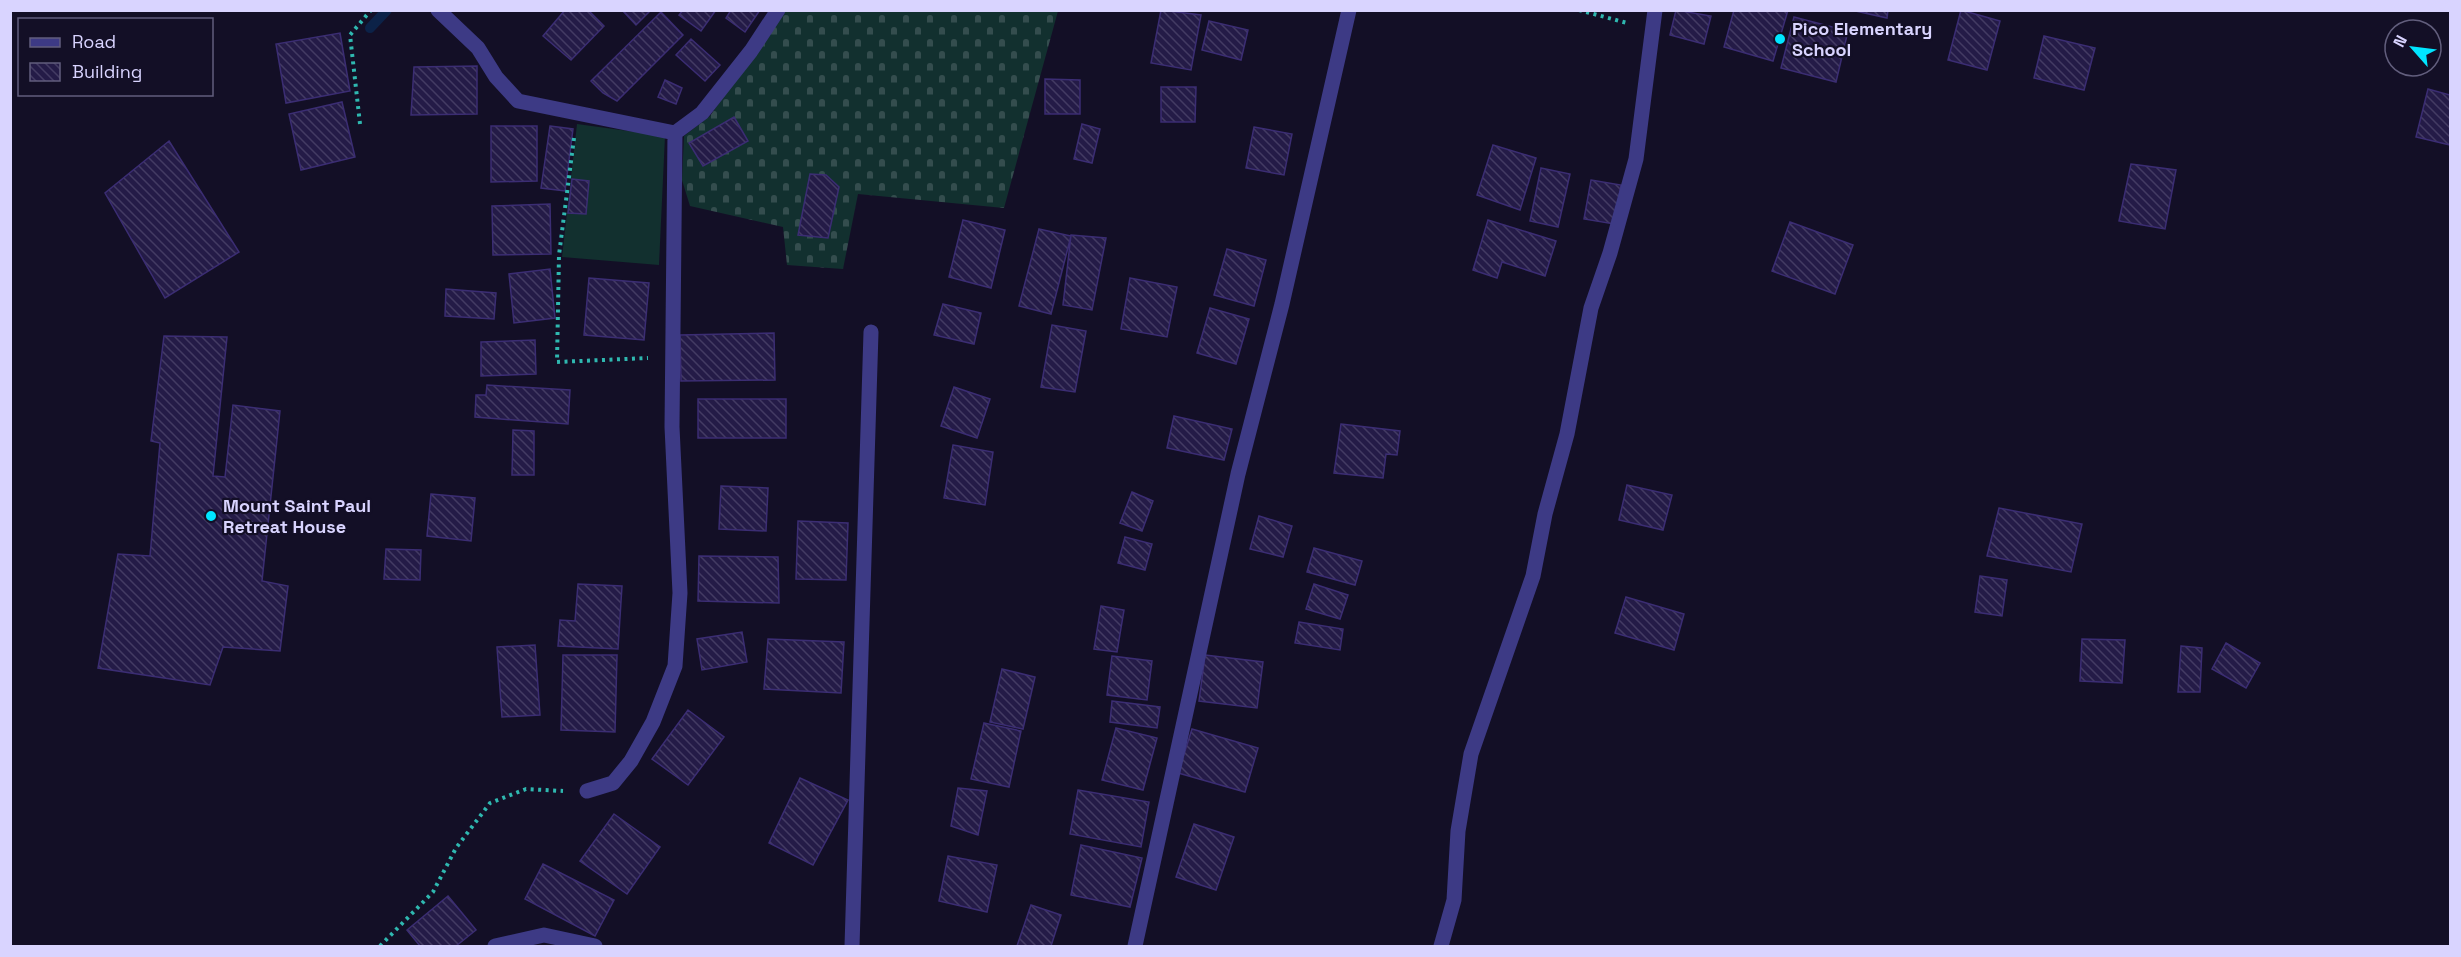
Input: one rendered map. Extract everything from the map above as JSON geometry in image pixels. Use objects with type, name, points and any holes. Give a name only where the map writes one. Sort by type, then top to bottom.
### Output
[{"type":"street","points":[[438,10],[478,48],[496,77],[518,101],[675,133],[702,113],[751,51],[778,10]]},
{"type":"street","points":[[1135,946],[1238,474],[1282,304],[1349,10]]},
{"type":"street","points":[[1441,946],[1454,900],[1458,831],[1471,754],[1533,576],[1545,514],[1567,434],[1591,308],[1610,253],[1636,159],[1650,30],[1655,10]]},
{"type":"street","points":[[588,791],[613,783],[631,761],[653,722],[675,666],[680,593],[672,427],[675,133]]},
{"type":"street","points":[[852,946],[872,332]]},
{"type":"street","points":[[495,946],[544,935],[595,946]]},
{"type":"path","points":[[360,124],[350,35],[371,10]]},
{"type":"path","points":[[1579,10],[1650,30]]},
{"type":"path","points":[[577,113],[558,255],[557,362],[672,357]]},
{"type":"path","points":[[380,946],[433,892],[456,849],[490,803],[526,789],[588,791]]},
{"type":"green space","points":[[783,11],[1058,11],[1004,208],[858,194],[843,269],[787,265],[783,227],[690,206],[682,180],[684,136],[710,116]]},
{"type":"green space","points":[[577,124],[665,136],[659,265],[562,257]]},
{"type":"building","points":[[565,10],[588,10],[604,26],[571,60],[543,36]]},
{"type":"building","points":[[622,10],[651,10],[636,25]]},
{"type":"building","points":[[683,10],[716,10],[701,31],[679,15]]},
{"type":"building","points":[[731,10],[760,10],[745,32],[726,18]]},
{"type":"building","points":[[1161,10],[1201,15],[1191,70],[1151,63]]},
{"type":"building","points":[[1676,10],[1711,16],[1704,44],[1670,35]]},
{"type":"building","points":[[1734,10],[1788,10],[1773,61],[1724,47]]},
{"type":"building","points":[[1851,10],[1888,10],[1887,18]]},
{"type":"building","points":[[1961,10],[2000,21],[1987,70],[1948,60]]},
{"type":"building","points":[[661,12],[683,35],[617,101],[603,93],[591,81]]},
{"type":"building","points":[[1794,17],[1848,31],[1836,82],[1781,68]]},
{"type":"building","points":[[1209,21],[1248,30],[1241,60],[1202,50]]},
{"type":"building","points":[[340,33],[350,91],[286,103],[276,44]]},
{"type":"building","points":[[2044,36],[2095,48],[2084,90],[2034,78]]},
{"type":"building","points":[[691,39],[720,65],[705,81],[676,55]]},
{"type":"building","points":[[477,66],[477,114],[411,115],[414,67]]},
{"type":"building","points":[[1045,79],[1080,80],[1080,114],[1045,114]]},
{"type":"building","points":[[665,80],[682,88],[676,104],[658,97]]},
{"type":"building","points":[[1161,87],[1196,87],[1195,122],[1161,122]]},
{"type":"building","points":[[2428,89],[2450,95],[2450,145],[2416,137]]},
{"type":"building","points":[[342,102],[355,157],[301,170],[289,114]]},
{"type":"building","points":[[734,117],[748,141],[703,166],[689,143]]},
{"type":"building","points":[[1082,124],[1100,129],[1092,163],[1074,159]]},
{"type":"building","points":[[491,126],[537,126],[537,181],[491,182]]},
{"type":"building","points":[[550,126],[573,129],[565,191],[541,188]]},
{"type":"building","points":[[1254,127],[1292,134],[1284,175],[1246,168]]},
{"type":"building","points":[[169,141],[239,252],[165,298],[105,193]]},
{"type":"building","points":[[1493,145],[1536,158],[1520,210],[1477,195]]},
{"type":"building","points":[[2131,164],[2176,170],[2165,229],[2119,221]]},
{"type":"building","points":[[1541,168],[1570,174],[1558,227],[1530,221]]},
{"type":"building","points":[[810,174],[826,175],[839,187],[828,238],[798,235]]},
{"type":"building","points":[[572,179],[589,181],[586,214],[568,213]]},
{"type":"building","points":[[1591,180],[1621,185],[1614,224],[1584,219]]},
{"type":"building","points":[[550,204],[551,254],[493,255],[492,206]]},
{"type":"building","points":[[963,220],[1005,230],[991,288],[949,277]]},
{"type":"building","points":[[1488,220],[1556,241],[1545,276],[1502,262],[1497,278],[1473,270]]},
{"type":"building","points":[[1790,222],[1853,245],[1835,294],[1772,271]]},
{"type":"building","points":[[1039,229],[1071,236],[1051,314],[1019,306]]},
{"type":"building","points":[[1071,235],[1106,238],[1092,310],[1063,305]]},
{"type":"building","points":[[1227,249],[1266,260],[1254,306],[1214,295]]},
{"type":"building","points":[[550,269],[555,318],[514,323],[509,274]]},
{"type":"building","points":[[589,278],[649,283],[644,340],[584,335]]},
{"type":"building","points":[[1130,278],[1177,287],[1167,337],[1121,329]]},
{"type":"building","points":[[446,289],[496,293],[494,319],[445,316]]},
{"type":"building","points":[[943,304],[981,313],[974,344],[934,335]]},
{"type":"building","points":[[1210,308],[1249,319],[1236,364],[1197,353]]},
{"type":"building","points":[[1052,325],[1086,331],[1075,392],[1041,387]]},
{"type":"building","points":[[774,333],[775,380],[681,381],[680,335]]},
{"type":"building","name":"Mount Saint Paul Retreat House","points":[[164,336],[227,337],[213,476],[225,477],[233,405],[280,411],[262,581],[288,586],[280,651],[223,647],[210,685],[98,668],[118,554],[150,556],[160,443],[151,441]]},
{"type":"building","points":[[535,340],[536,374],[481,376],[481,342]]},
{"type":"building","points":[[487,385],[570,390],[568,424],[475,417],[476,395],[486,395]]},
{"type":"building","points":[[954,387],[990,399],[977,438],[941,426]]},
{"type":"building","points":[[698,399],[786,399],[786,438],[698,438]]},
{"type":"building","points":[[1174,416],[1232,429],[1224,460],[1167,448]]},
{"type":"building","points":[[1341,424],[1400,431],[1397,455],[1386,454],[1383,478],[1334,473]]},
{"type":"building","points":[[513,430],[534,431],[534,475],[512,475]]},
{"type":"building","points":[[953,445],[993,452],[985,505],[944,498]]},
{"type":"building","points":[[1627,485],[1672,495],[1663,530],[1619,520]]},
{"type":"building","points":[[721,486],[768,488],[766,531],[719,529]]},
{"type":"building","points":[[1132,492],[1153,501],[1142,531],[1120,523]]},
{"type":"building","points":[[431,494],[475,498],[471,541],[427,536]]},
{"type":"building","points":[[1999,508],[2082,524],[2071,572],[1987,556]]},
{"type":"building","points":[[1259,516],[1292,526],[1283,557],[1250,549]]},
{"type":"building","points":[[798,521],[848,523],[846,580],[796,579]]},
{"type":"building","points":[[1125,537],[1152,544],[1145,570],[1118,563]]},
{"type":"building","points":[[1314,548],[1362,561],[1355,585],[1307,572]]},
{"type":"building","points":[[386,549],[421,550],[420,580],[384,579]]},
{"type":"building","points":[[699,556],[778,557],[779,603],[698,601]]},
{"type":"building","points":[[1980,576],[2007,580],[2002,616],[1975,612]]},
{"type":"building","points":[[578,584],[622,586],[618,649],[558,646],[560,620],[575,621]]},
{"type":"building","points":[[1314,584],[1348,595],[1340,619],[1306,609]]},
{"type":"building","points":[[1626,597],[1684,614],[1674,650],[1615,633]]},
{"type":"building","points":[[1101,606],[1124,610],[1117,652],[1094,649]]},
{"type":"building","points":[[1299,622],[1343,629],[1340,650],[1295,643]]},
{"type":"building","points":[[742,632],[747,662],[702,670],[697,639]]},
{"type":"building","points":[[768,639],[844,642],[841,693],[764,689]]},
{"type":"building","points":[[2082,639],[2125,640],[2122,683],[2080,681]]},
{"type":"building","points":[[2226,643],[2260,663],[2246,688],[2212,669]]},
{"type":"building","points":[[535,645],[540,715],[502,717],[497,647]]},
{"type":"building","points":[[2181,646],[2202,648],[2200,692],[2178,692]]},
{"type":"building","points":[[563,655],[617,655],[615,732],[561,730]]},
{"type":"building","points":[[1205,655],[1263,662],[1257,708],[1199,701]]},
{"type":"building","points":[[1112,656],[1152,661],[1147,700],[1107,695]]},
{"type":"building","points":[[1002,669],[1035,677],[1023,729],[990,722]]},
{"type":"building","points":[[1112,701],[1160,707],[1157,728],[1110,722]]},
{"type":"building","points":[[688,710],[724,737],[688,785],[652,759]]},
{"type":"building","points":[[984,723],[1021,731],[1009,787],[971,779]]},
{"type":"building","points":[[1116,728],[1157,738],[1143,790],[1102,780]]},
{"type":"building","points":[[1192,729],[1258,748],[1245,792],[1178,773]]},
{"type":"building","points":[[800,778],[848,800],[813,865],[769,843]]},
{"type":"building","points":[[958,788],[987,791],[978,835],[951,826]]},
{"type":"building","points":[[1078,790],[1149,802],[1141,847],[1070,834]]},
{"type":"building","points":[[614,814],[660,847],[627,894],[580,861]]},
{"type":"building","points":[[1194,824],[1234,837],[1216,890],[1176,877]]},
{"type":"building","points":[[1081,845],[1142,858],[1130,907],[1071,895]]},
{"type":"building","points":[[948,856],[997,865],[987,912],[939,901]]},
{"type":"building","points":[[543,864],[614,900],[595,936],[525,899]]},
{"type":"building","points":[[448,896],[476,930],[456,946],[420,946],[407,930]]},
{"type":"building","points":[[1031,905],[1061,915],[1051,946],[1017,946]]},
{"type":"waterway","points":[[370,28],[387,10]]},
{"type":"place","name":"Pico Elementary School","points":[[1780,39]]},
{"type":"place","name":"Mount Saint Paul Retreat House","points":[[211,516]]}]
